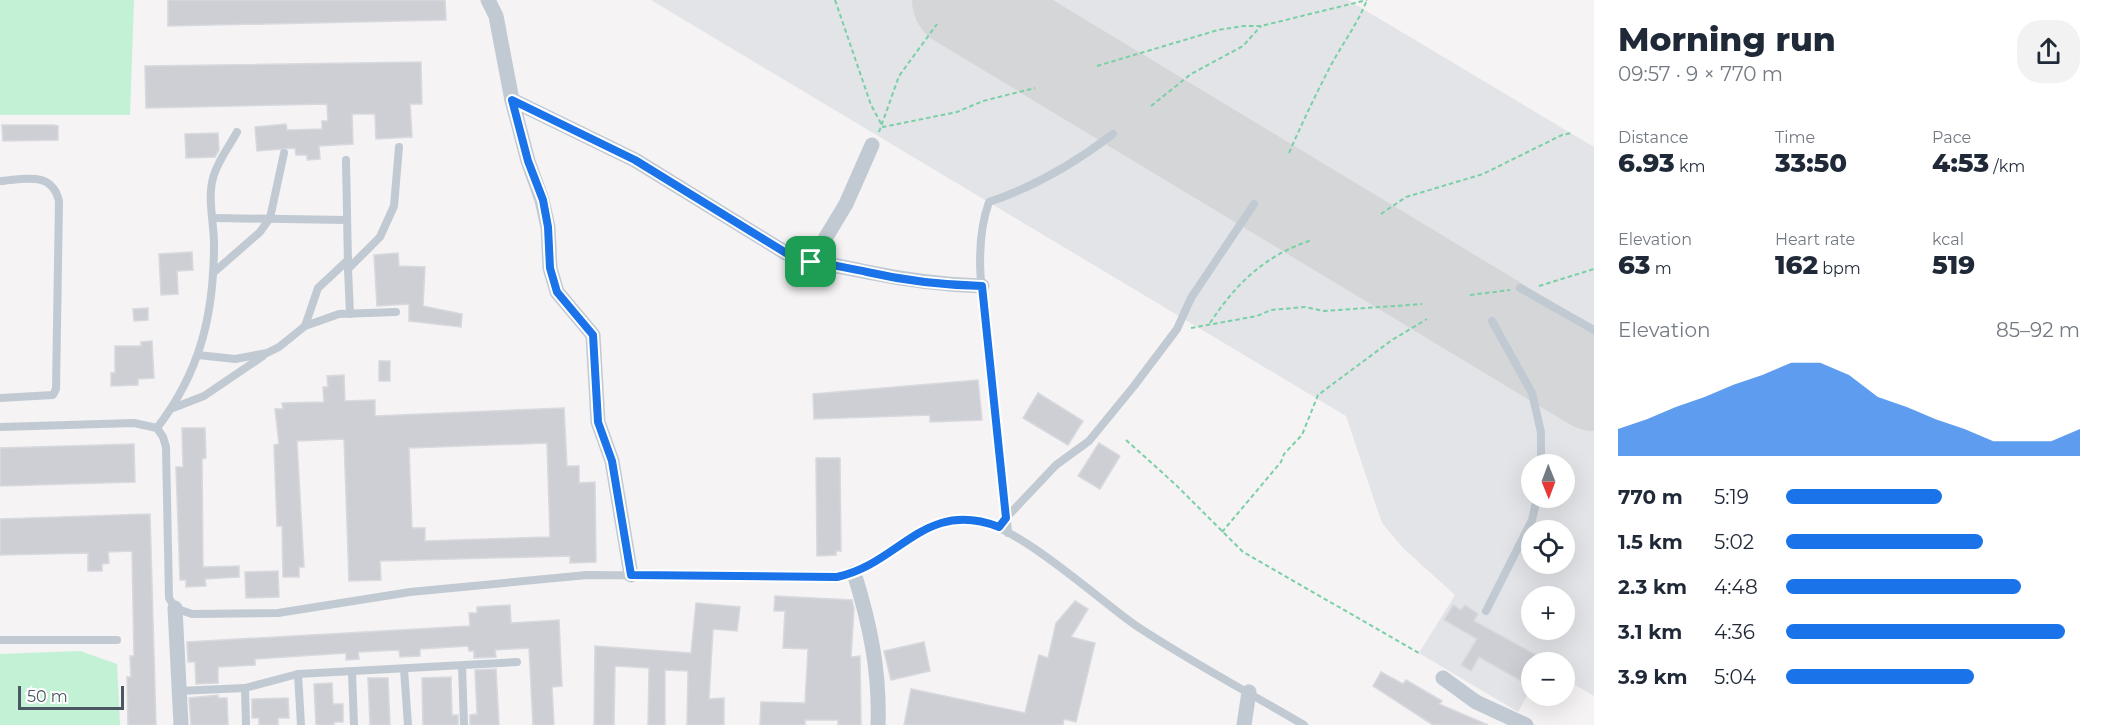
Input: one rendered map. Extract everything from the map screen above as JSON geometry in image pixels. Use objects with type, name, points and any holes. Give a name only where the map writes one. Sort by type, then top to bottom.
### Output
[{"type":"street","points":[[488,0],[496,16]]},
{"type":"street","points":[[495,0],[512,100],[528,161],[543,200],[548,227],[550,268],[557,292],[593,335],[598,422],[612,461],[631,575]]},
{"type":"street","points":[[512,100],[635,160],[786,253],[811,262],[896,279],[941,285],[982,286]]},
{"type":"street","points":[[811,262],[846,204],[872,145]]},
{"type":"street","points":[[854,573],[868,619],[876,659],[878,725]]},
{"type":"street","points":[[175,608],[181,725]]},
{"type":"street","points":[[1443,678],[1476,702],[1526,725]]},
{"type":"street","points":[[1244,725],[1249,692]]},
{"type":"lane","points":[[157,428],[186,386],[198,355],[206,324],[213,273],[214,218],[211,190],[215,171],[237,132]]},
{"type":"lane","points":[[1008,533],[982,286],[981,244],[989,202],[1026,189],[1085,156],[1113,134]]},
{"type":"lane","points":[[305,326],[318,288],[380,237],[394,206],[399,147]]},
{"type":"lane","points":[[213,273],[260,232],[270,218],[284,153]]},
{"type":"lane","points":[[346,160],[345,220],[350,314]]},
{"type":"lane","points":[[0,181],[46,180],[54,185],[59,201],[56,389],[53,395],[45,397],[0,398]]},
{"type":"lane","points":[[999,527],[1056,465],[1089,441],[1177,329],[1191,298],[1254,204]]},
{"type":"lane","points":[[214,218],[345,220]]},
{"type":"lane","points":[[1520,288],[1594,330]]},
{"type":"lane","points":[[172,408],[204,396],[288,341],[305,326],[339,314],[396,312]]},
{"type":"lane","points":[[1492,321],[1532,393],[1541,432],[1541,454]]},
{"type":"lane","points":[[198,355],[235,359],[267,353]]},
{"type":"lane","points":[[0,428],[134,423],[157,428],[166,447],[169,598],[175,608],[192,614],[278,613],[471,585],[586,575],[837,577],[854,573],[895,546],[947,521],[965,518],[999,527],[1136,625],[1304,725]]},
{"type":"lane","points":[[1486,611],[1528,528],[1534,508]]},
{"type":"lane","points":[[0,640],[117,640]]},
{"type":"lane","points":[[178,691],[244,688],[298,674],[517,662]]},
{"type":"lane","points":[[462,666],[464,725]]},
{"type":"lane","points":[[405,669],[408,725]]},
{"type":"lane","points":[[352,672],[354,725]]},
{"type":"lane","points":[[298,674],[301,725]]},
{"type":"lane","points":[[244,688],[246,725]]},
{"type":"path","points":[[835,0],[871,105],[883,127]]},
{"type":"path","points":[[1097,66],[1218,30],[1261,26],[1367,0],[1360,19],[1347,37],[1314,98],[1290,153]]},
{"type":"path","points":[[872,145],[883,127],[899,76],[937,24]]},
{"type":"path","points":[[1151,106],[1191,74],[1243,46],[1261,26]]},
{"type":"path","points":[[883,127],[957,112],[983,101],[1035,88]]},
{"type":"path","points":[[1381,214],[1406,197],[1483,174],[1562,135],[1571,133]]},
{"type":"path","points":[[1210,323],[1229,294],[1245,278],[1276,254],[1312,240]]},
{"type":"path","points":[[1177,329],[1289,308],[1305,307],[1324,311],[1422,304]]},
{"type":"path","points":[[1222,532],[1281,462],[1284,454],[1299,439],[1318,395],[1392,340],[1427,319]]},
{"type":"path","points":[[1126,440],[1176,485],[1243,552],[1419,653]]},
{"type":"shaded area","points":[[651,0],[1348,0],[1594,147],[1594,696],[1575,685],[1575,652],[1521,652],[1521,706],[1518,712],[1419,653],[1455,595],[1403,548],[1382,523],[1346,416]]},
{"type":"green space","points":[[0,0],[134,0],[130,115],[0,115]]},
{"type":"green space","points":[[80,651],[117,664],[120,725],[0,725],[0,654]]},
{"type":"building","points":[[168,0],[445,0],[446,20],[168,26]]},
{"type":"building","points":[[421,62],[422,104],[410,104],[412,137],[376,139],[375,114],[352,114],[353,144],[319,146],[320,159],[307,160],[307,155],[296,155],[295,148],[257,151],[255,127],[286,124],[287,130],[322,129],[322,121],[328,121],[327,104],[146,108],[145,66]]},
{"type":"building","points":[[2,125],[58,126],[58,140],[3,141]]},
{"type":"building","points":[[218,133],[219,150],[215,157],[186,158],[185,134]]},
{"type":"building","points":[[192,252],[193,270],[177,271],[178,294],[161,295],[159,254]]},
{"type":"building","points":[[398,253],[399,266],[425,267],[423,306],[462,314],[461,327],[409,321],[409,304],[377,306],[374,255]]},
{"type":"building","points":[[148,308],[148,320],[134,321],[133,309]]},
{"type":"building","points":[[152,341],[154,378],[138,379],[138,385],[111,386],[111,373],[115,373],[115,346],[141,346],[141,342]]},
{"type":"building","points":[[379,361],[390,361],[390,381],[379,381]]},
{"type":"building","points":[[344,375],[345,401],[375,400],[375,416],[564,408],[567,466],[579,466],[579,483],[595,482],[596,562],[570,563],[570,556],[380,561],[381,580],[349,581],[344,439],[297,441],[304,567],[299,567],[299,577],[283,577],[282,526],[277,526],[274,445],[279,444],[275,409],[283,409],[282,403],[324,402],[323,387],[328,387],[327,376]],"holes":[[[547,443],[550,537],[425,541],[425,528],[412,528],[409,448]]]},
{"type":"building","points":[[978,380],[982,420],[930,422],[930,415],[814,419],[813,394]]},
{"type":"building","points":[[1038,393],[1083,421],[1068,445],[1023,418]]},
{"type":"building","points":[[182,428],[205,428],[206,458],[202,459],[203,567],[239,566],[239,577],[205,579],[206,586],[186,587],[186,580],[180,580],[176,467],[183,467]]},
{"type":"building","points":[[1099,443],[1120,456],[1100,489],[1078,476]]},
{"type":"building","points":[[134,444],[135,482],[0,486],[0,448]]},
{"type":"building","points":[[816,458],[840,458],[841,551],[836,551],[836,555],[817,556]]},
{"type":"building","points":[[150,514],[156,725],[128,725],[127,677],[131,677],[130,656],[134,656],[132,551],[108,552],[109,563],[102,564],[102,571],[88,571],[88,553],[0,555],[0,519]]},
{"type":"building","points":[[278,571],[279,597],[246,598],[245,572]]},
{"type":"building","points":[[775,596],[852,600],[854,609],[851,657],[860,656],[861,725],[838,725],[838,720],[805,720],[805,725],[760,725],[761,702],[805,703],[808,649],[783,648],[785,611],[774,611]]},
{"type":"building","points":[[1075,601],[1088,609],[1071,637],[1095,643],[1076,722],[1064,719],[1063,725],[904,725],[911,689],[1025,713],[1039,655],[1048,658],[1056,623]]},
{"type":"building","points":[[696,603],[740,607],[737,631],[713,629],[709,699],[724,698],[724,725],[687,725],[688,671],[665,670],[665,725],[648,725],[649,668],[615,666],[614,725],[594,725],[595,646],[691,653]]},
{"type":"building","points":[[510,605],[511,623],[559,620],[562,686],[552,687],[554,725],[533,725],[529,648],[495,650],[496,657],[474,658],[474,651],[469,651],[468,646],[420,649],[420,656],[400,657],[399,650],[358,652],[359,659],[346,660],[346,653],[255,659],[255,665],[218,667],[218,683],[196,684],[195,662],[188,662],[187,642],[470,626],[469,613],[477,613],[477,607]]},
{"type":"building","points":[[1453,605],[1461,610],[1465,605],[1478,614],[1474,621],[1531,652],[1521,652],[1521,681],[1479,657],[1471,671],[1461,665],[1477,639],[1444,620]]},
{"type":"building","points":[[924,642],[930,671],[891,680],[884,651]]},
{"type":"building","points":[[496,669],[499,725],[470,725],[470,715],[477,714],[475,670]]},
{"type":"building","points":[[1381,672],[1403,684],[1406,680],[1442,701],[1439,704],[1488,725],[1433,725],[1373,686]]},
{"type":"building","points":[[451,677],[452,715],[458,715],[458,725],[423,725],[422,678]]},
{"type":"building","points":[[368,678],[388,678],[390,725],[370,725]]},
{"type":"building","points":[[332,683],[333,704],[343,704],[343,722],[334,722],[334,725],[316,725],[314,684]]},
{"type":"building","points":[[218,695],[218,698],[227,698],[228,725],[191,725],[189,698]]},
{"type":"building","points":[[288,698],[289,718],[278,718],[278,725],[259,725],[259,718],[252,718],[252,699]]},
{"type":"runway","points":[[960,0],[1594,383]]},
{"type":"route","points":[[512,100],[635,160],[786,253],[811,262],[896,279],[941,285],[982,286],[1006,518],[999,527],[965,518],[947,521],[928,528],[895,546],[854,573],[837,577],[631,575],[612,461],[598,422],[593,335],[557,292],[550,268],[548,227],[543,200],[528,161],[512,100]]}]
